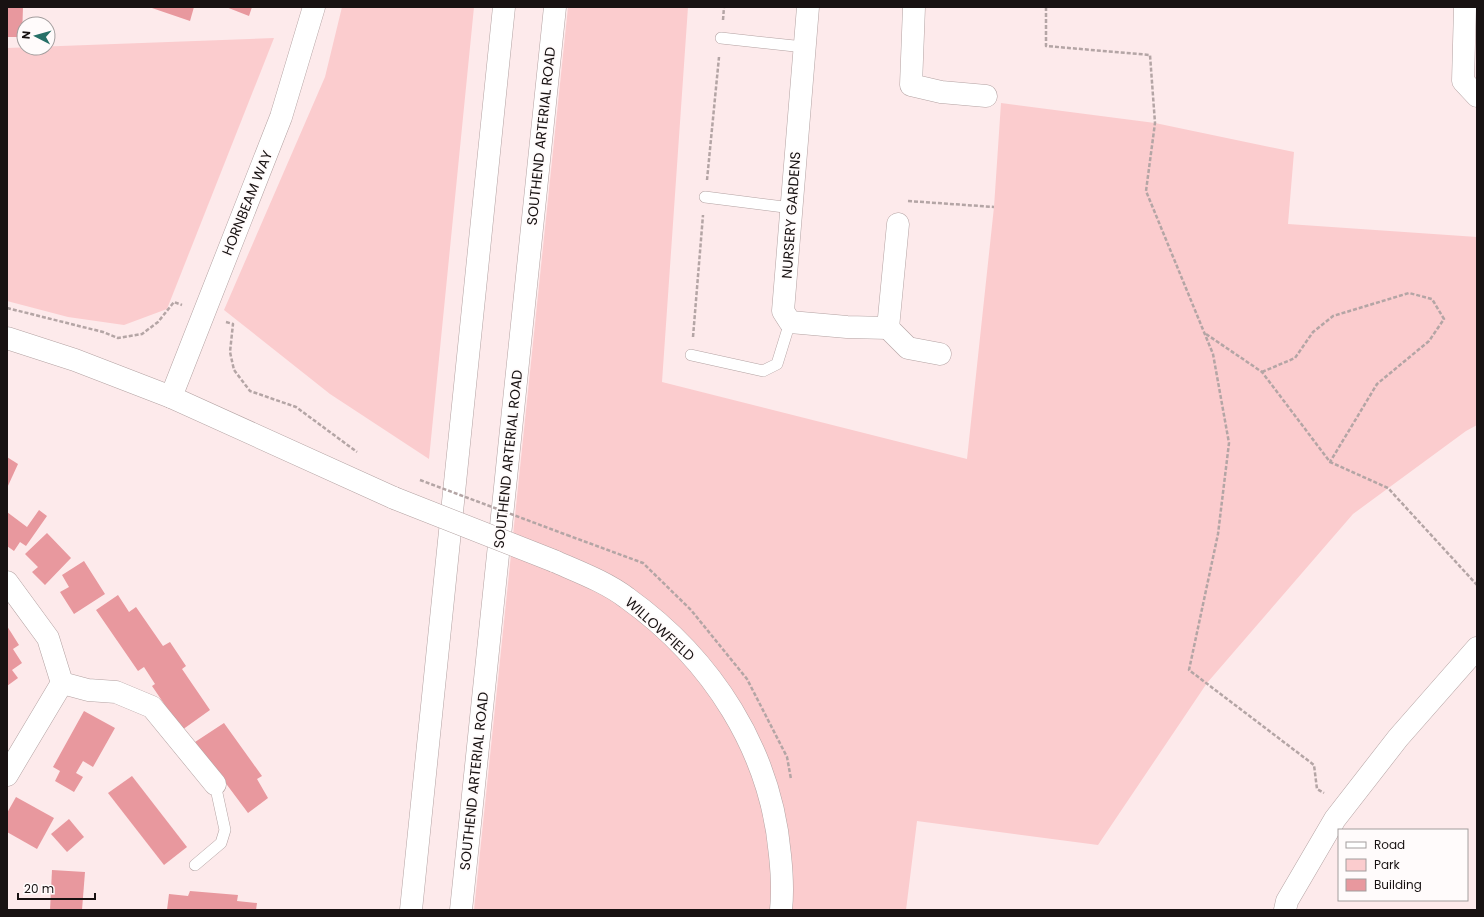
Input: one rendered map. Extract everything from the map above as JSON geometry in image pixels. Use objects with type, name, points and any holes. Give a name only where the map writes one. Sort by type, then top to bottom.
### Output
[{"type":"main road","name":"HORNBEAM WAY","points":[[172,397],[281,117],[314,7]]},
{"type":"main road","points":[[411,910],[504,7]]},
{"type":"main road","name":"SOUTHEND ARTERIAL ROAD","points":[[460,910],[555,7]]},
{"type":"main road","name":"NURSERY GARDENS","points":[[790,322],[783,311],[808,7]]},
{"type":"main road","points":[[914,7],[911,86],[941,92],[986,96]]},
{"type":"main road","points":[[1465,7],[1463,82],[1477,96]]},
{"type":"main road","points":[[888,328],[898,224]]},
{"type":"main road","points":[[790,322],[847,328],[888,328],[908,348],[940,354]]},
{"type":"main road","name":"WILLOWFIELD","points":[[7,338],[75,360],[172,397],[394,498],[554,561],[593,578],[627,597],[684,646],[706,671],[727,700],[746,732],[762,771],[773,805],[779,836],[782,873],[781,910]]},
{"type":"main road","points":[[7,582],[48,638],[62,682],[7,775]]},
{"type":"main road","points":[[1285,910],[1287,901],[1335,819],[1398,738],[1477,648]]},
{"type":"main road","points":[[62,682],[88,690],[116,692],[152,706],[215,784]]},
{"type":"lane","points":[[721,38],[804,47]]},
{"type":"lane","points":[[705,197],[792,208]]},
{"type":"lane","points":[[691,354],[763,371],[777,364],[790,322]]},
{"type":"lane","points":[[195,865],[221,843],[225,830],[215,784]]},
{"type":"path","points":[[1046,7],[1046,46],[1150,55],[1155,123],[1146,191],[1213,354],[1229,443],[1218,534],[1189,670],[1314,765],[1317,789],[1346,806]]},
{"type":"path","points":[[898,224],[899,200],[994,207]]},
{"type":"path","points":[[1262,372],[1295,358],[1314,332],[1333,316],[1409,293],[1432,298],[1444,318],[1429,341],[1377,384],[1330,462]]},
{"type":"path","points":[[7,308],[118,338],[142,334],[158,322],[174,302],[184,306]]},
{"type":"path","points":[[222,320],[233,324],[230,352],[234,370],[250,391],[296,407],[362,455]]},
{"type":"path","points":[[1205,333],[1262,372],[1330,462],[1388,488],[1477,585]]},
{"type":"path","points":[[418,479],[567,535]]},
{"type":"green space","points":[[342,7],[474,7],[429,459],[330,394],[224,310],[325,77]]},
{"type":"green space","points":[[568,7],[688,7],[662,382],[967,459],[994,207],[1001,103],[1155,123],[1294,152],[1288,224],[1477,237],[1477,425],[1466,431],[1353,514],[1207,683],[1098,845],[917,821],[906,910],[474,910]]},
{"type":"green space","points":[[274,38],[167,309],[124,325],[68,317],[7,301],[7,48],[16,48],[16,56],[56,56],[56,46]]},
{"type":"building","points":[[7,7],[23,7],[23,16],[16,16],[16,37],[7,37]]},
{"type":"building","points":[[149,7],[194,7],[190,21]]},
{"type":"building","points":[[226,7],[252,7],[249,16]]},
{"type":"building","points":[[7,457],[18,464],[7,488]]},
{"type":"building","points":[[39,510],[47,516],[26,546],[20,542],[14,551],[7,546],[7,512],[27,527]]},
{"type":"building","points":[[47,533],[71,558],[45,585],[32,572],[38,567],[25,554]]},
{"type":"building","points":[[84,561],[105,594],[74,614],[60,592],[69,587],[62,575]]},
{"type":"building","points":[[118,595],[129,612],[136,607],[163,646],[170,642],[186,666],[182,669],[210,710],[182,730],[152,686],[155,684],[144,667],[138,671],[96,610]]},
{"type":"building","points":[[7,626],[19,645],[13,649],[22,663],[12,670],[18,678],[7,686]]},
{"type":"building","points":[[84,711],[115,728],[93,767],[83,761],[76,773],[83,777],[74,792],[55,781],[60,771],[53,767]]},
{"type":"building","points":[[224,723],[262,776],[257,779],[268,798],[248,813],[195,742]]},
{"type":"building","points":[[132,776],[187,847],[164,865],[108,793]]},
{"type":"building","points":[[16,797],[54,818],[37,849],[7,832],[7,813]]},
{"type":"building","points":[[69,819],[84,837],[67,852],[51,834]]},
{"type":"building","points":[[52,870],[85,872],[82,910],[50,910]]},
{"type":"building","points":[[190,891],[238,895],[237,901],[257,903],[256,910],[167,910],[169,894],[188,896]]}]
